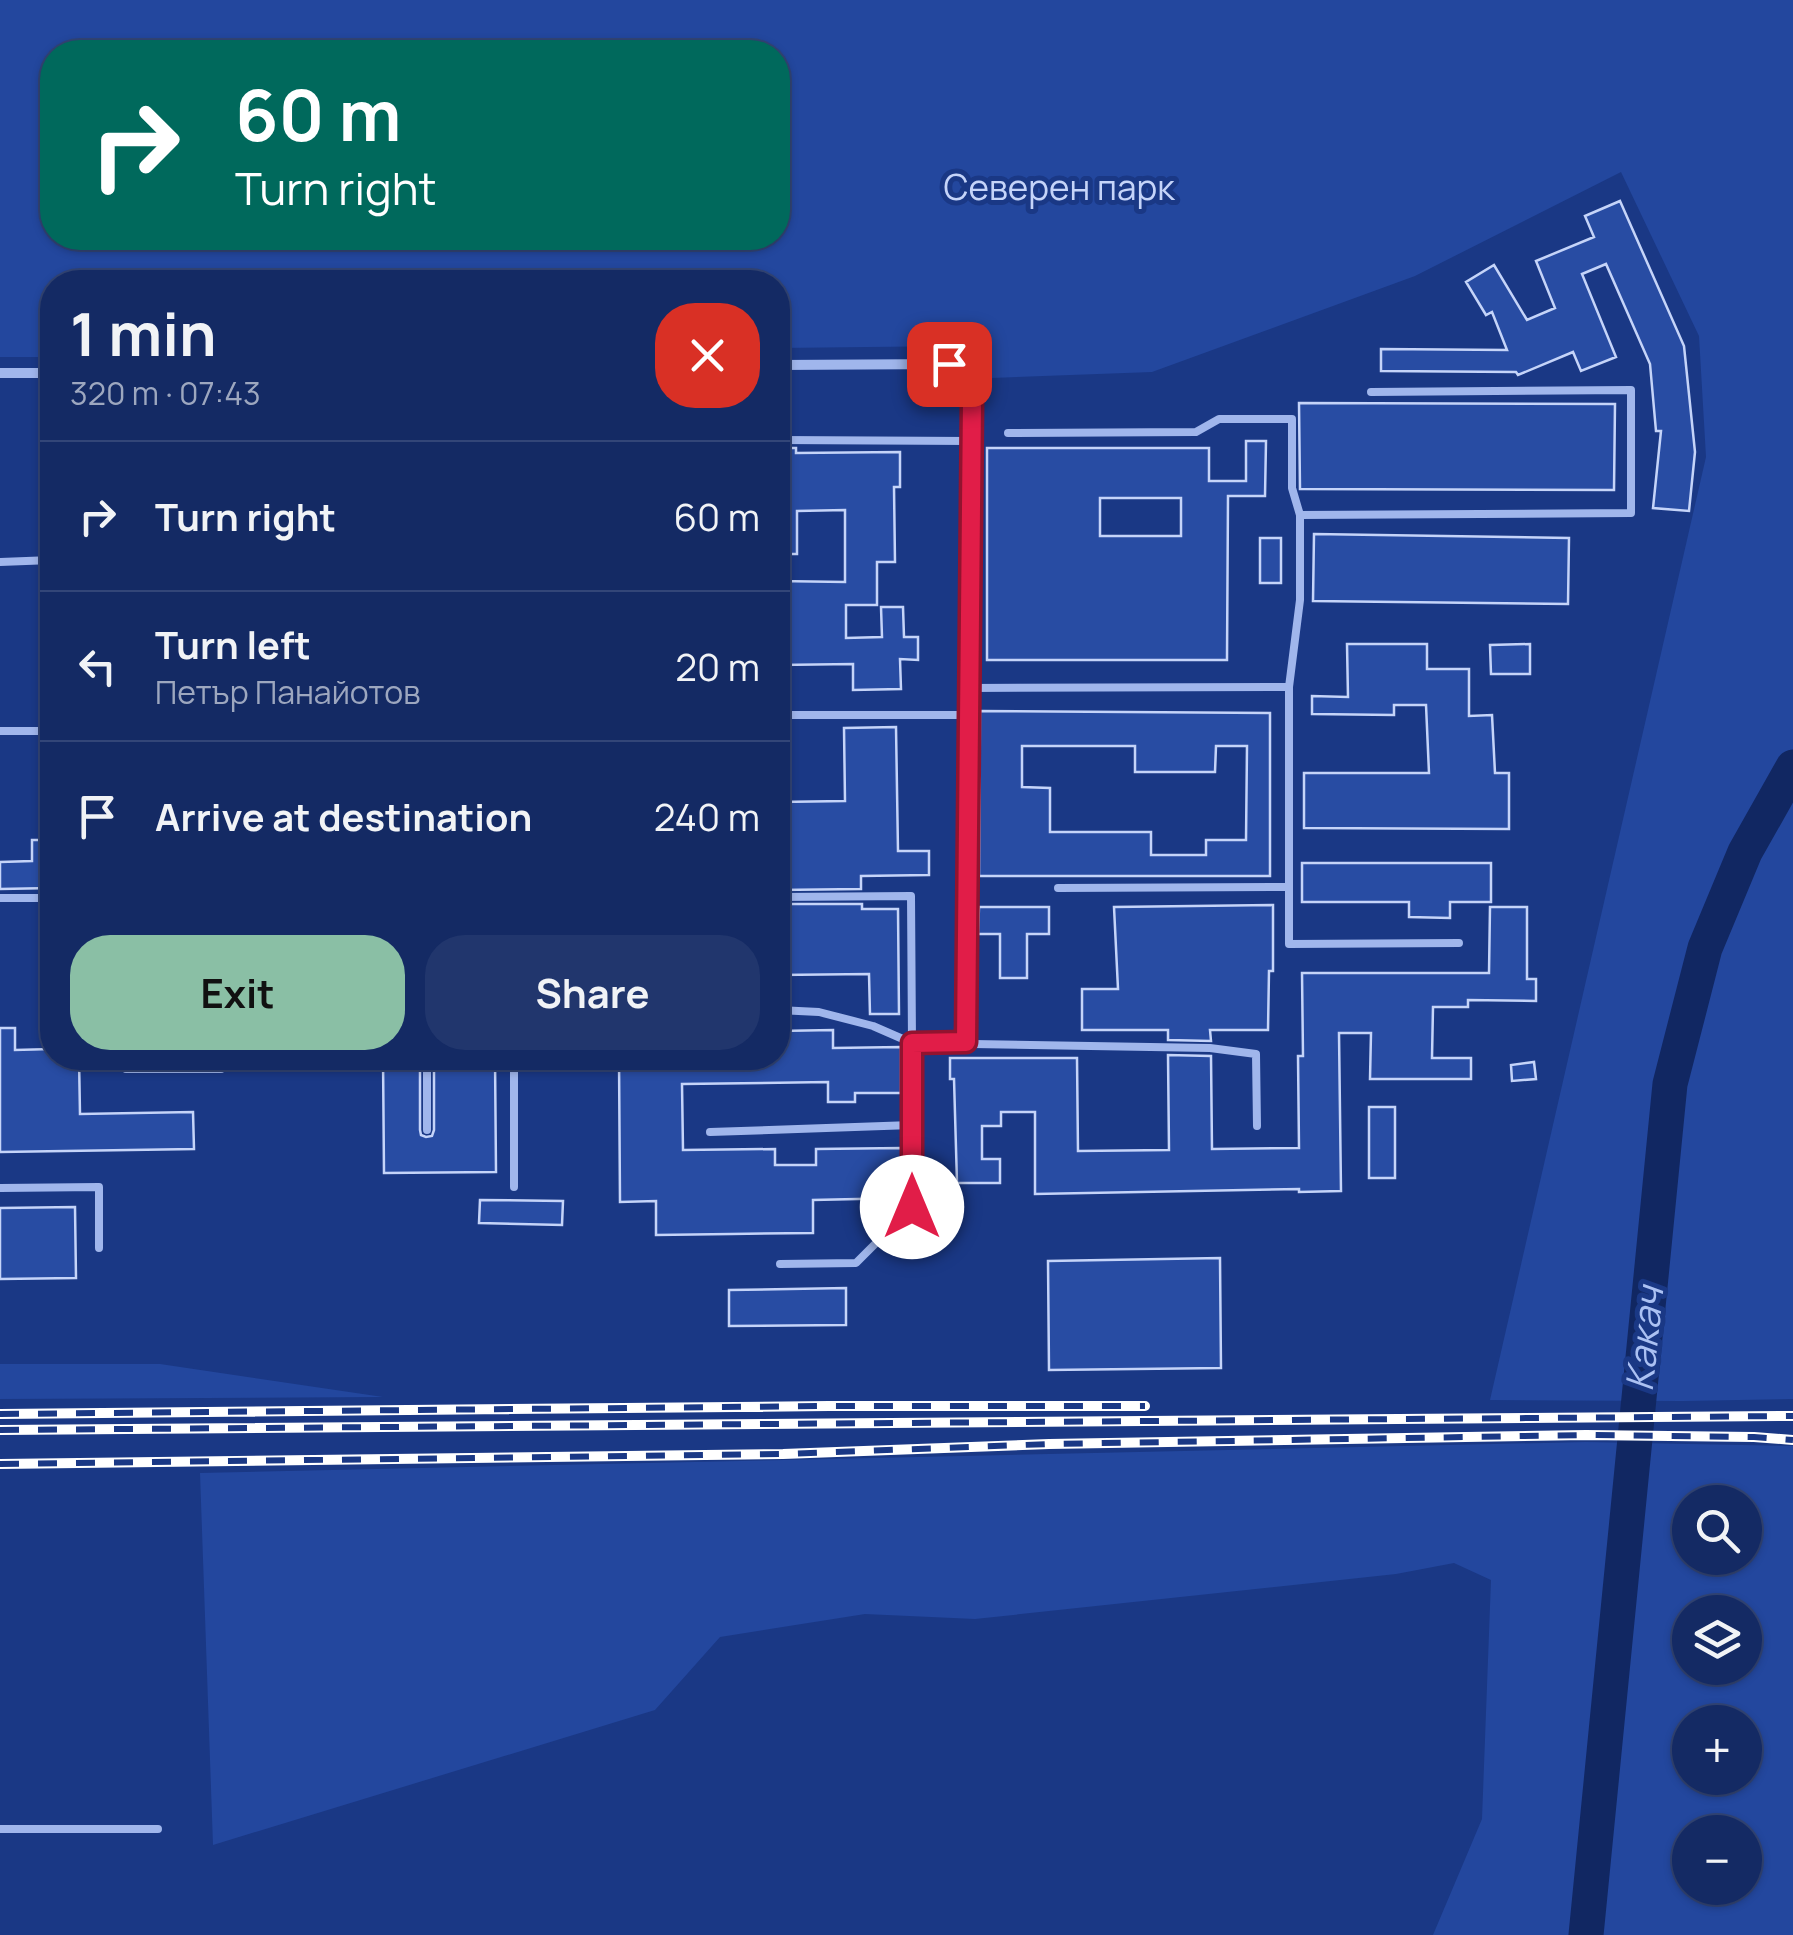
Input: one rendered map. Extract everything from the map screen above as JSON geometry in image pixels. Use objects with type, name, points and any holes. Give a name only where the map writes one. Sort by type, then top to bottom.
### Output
[{"type":"street","points":[[790,365],[949,364],[969,389],[972,401],[966,1042]]},
{"type":"street","points":[[0,373],[40,373]]},
{"type":"lane","points":[[1300,515],[1631,513],[1631,390],[1371,392]]},
{"type":"lane","points":[[1008,433],[1196,432],[1218,419],[1292,419],[1292,488],[1300,515],[1300,600],[1289,686],[1289,944],[1459,943]]},
{"type":"lane","points":[[790,440],[971,441]]},
{"type":"lane","points":[[0,562],[40,560]]},
{"type":"lane","points":[[968,688],[1289,686]]},
{"type":"lane","points":[[790,714],[968,714]]},
{"type":"lane","points":[[0,731],[40,731]]},
{"type":"lane","points":[[1058,888],[1289,887]]},
{"type":"lane","points":[[780,1264],[856,1264],[912,1207],[911,896],[790,897]]},
{"type":"lane","points":[[0,898],[40,898]]},
{"type":"lane","points":[[790,1011],[819,1012],[873,1026],[912,1043],[1210,1048],[1256,1054],[1256,1126]]},
{"type":"lane","points":[[427,1070],[427,1130]]},
{"type":"lane","points":[[514,1070],[514,1187]]},
{"type":"lane","points":[[710,1132],[912,1125]]},
{"type":"lane","points":[[0,1188],[99,1187],[99,1248]]},
{"type":"lane","points":[[0,1829],[158,1828]]},
{"type":"green space","name":"Северен парк","points":[[0,0],[1793,0],[1793,1399],[1490,1400],[1706,457],[1699,336],[1621,172],[1415,276],[1152,372],[991,378],[958,346],[790,348],[790,270],[40,270],[40,357],[0,357]]},
{"type":"green space","points":[[0,1364],[160,1364],[383,1397],[0,1399]]},
{"type":"green space","points":[[1586,1442],[1793,1446],[1793,1935],[1433,1935],[1482,1819],[1491,1580],[1454,1563],[1396,1574],[975,1619],[865,1614],[720,1637],[655,1710],[213,1845],[200,1473]]},
{"type":"building","points":[[1620,201],[1684,346],[1695,452],[1689,511],[1653,508],[1661,431],[1656,431],[1650,364],[1606,264],[1582,274],[1616,357],[1581,371],[1573,352],[1518,375],[1381,371],[1381,349],[1507,350],[1492,312],[1486,315],[1466,282],[1494,265],[1527,320],[1555,308],[1536,261],[1594,237],[1585,216]]},
{"type":"building","points":[[1299,403],[1615,404],[1614,490],[1300,489]]},
{"type":"building","points":[[1246,441],[1266,441],[1265,496],[1228,496],[1227,660],[987,660],[987,448],[1209,448],[1209,481],[1246,481]],"holes":[[[1100,498],[1181,498],[1181,536],[1100,536]]]},
{"type":"building","points":[[790,448],[796,448],[796,453],[900,452],[900,487],[894,487],[895,562],[877,562],[877,605],[846,605],[846,638],[882,637],[881,607],[903,607],[904,637],[918,637],[918,660],[900,659],[901,689],[853,690],[853,664],[790,665],[790,581],[845,582],[845,510],[797,511],[797,554],[790,554]]},
{"type":"building","points":[[1314,534],[1569,538],[1568,604],[1313,601]]},
{"type":"building","points":[[1260,538],[1281,538],[1281,583],[1260,583]]},
{"type":"building","points":[[1347,644],[1427,644],[1427,669],[1469,669],[1469,716],[1492,715],[1495,773],[1509,773],[1509,829],[1304,828],[1304,773],[1429,773],[1426,705],[1394,705],[1394,715],[1312,714],[1312,696],[1348,697]]},
{"type":"building","points":[[1530,644],[1530,674],[1491,674],[1490,645]]},
{"type":"building","points":[[980,711],[1270,713],[1270,876],[979,876]],"holes":[[[1022,746],[1135,746],[1135,772],[1215,772],[1216,746],[1247,746],[1246,840],[1206,840],[1206,855],[1151,855],[1151,832],[1050,832],[1050,788],[1022,787]]]},
{"type":"building","points":[[896,727],[898,851],[929,851],[929,875],[861,876],[861,889],[790,890],[790,802],[845,801],[844,728]]},
{"type":"building","points":[[32,840],[40,840],[40,888],[0,889],[0,862],[32,861]]},
{"type":"building","points":[[1302,863],[1491,863],[1491,902],[1450,902],[1450,918],[1409,917],[1409,902],[1302,902]]},
{"type":"building","points":[[790,904],[862,904],[862,909],[898,909],[899,1014],[870,1014],[869,974],[790,975]]},
{"type":"building","points":[[1273,905],[1268,1030],[1210,1030],[1211,1041],[1168,1040],[1168,1030],[1082,1030],[1082,989],[1118,989],[1114,907]]},
{"type":"building","points":[[979,907],[1049,907],[1049,934],[1027,934],[1027,978],[1000,978],[1000,934],[978,934]]},
{"type":"building","points":[[1490,907],[1527,907],[1527,979],[1536,979],[1536,1001],[1468,1000],[1468,1007],[1433,1007],[1432,1058],[1471,1058],[1471,1079],[1370,1079],[1371,1033],[1339,1033],[1341,1191],[1035,1194],[1035,1112],[1001,1112],[1001,1126],[982,1126],[982,1159],[1000,1159],[1000,1183],[957,1183],[950,1058],[1077,1058],[1078,1151],[1169,1150],[1168,1055],[1211,1056],[1212,1149],[1299,1148],[1302,973],[1489,973]]},
{"type":"building","points":[[0,1028],[15,1028],[15,1050],[40,1049],[40,1070],[79,1070],[80,1114],[193,1112],[194,1149],[0,1152]]},
{"type":"building","points":[[833,1030],[833,1048],[901,1047],[901,1093],[855,1093],[855,1102],[828,1102],[828,1082],[682,1084],[683,1150],[775,1149],[775,1165],[816,1165],[816,1149],[902,1148],[902,1198],[813,1200],[813,1233],[656,1235],[656,1201],[620,1202],[619,1070],[790,1070],[790,1031]]},
{"type":"building","points":[[1534,1062],[1536,1079],[1512,1081],[1511,1065]]},
{"type":"building","points":[[383,1070],[420,1070],[420,1130],[426,1137],[432,1136],[434,1130],[434,1070],[495,1070],[496,1172],[384,1173]]},
{"type":"building","points":[[1369,1107],[1395,1107],[1395,1178],[1369,1178]]},
{"type":"building","points":[[480,1200],[563,1201],[562,1225],[479,1223]]},
{"type":"building","points":[[75,1207],[76,1278],[0,1279],[0,1208]]},
{"type":"building","points":[[1220,1258],[1221,1368],[1049,1370],[1048,1261]]},
{"type":"building","points":[[846,1288],[846,1325],[729,1326],[729,1290]]},
{"type":"waterway","name":"Какач","points":[[1586,1935],[1670,1084],[1705,948],[1745,852],[1793,767]]},
{"type":"railway","points":[[0,1414],[1145,1406]]},
{"type":"railway","points":[[0,1430],[1793,1416]]},
{"type":"railway","points":[[0,1464],[783,1454],[1049,1444],[1586,1435],[1793,1440]]},
{"type":"route","points":[[912,1207],[912,1043],[966,1042],[972,401],[963,379],[949,364]]}]
